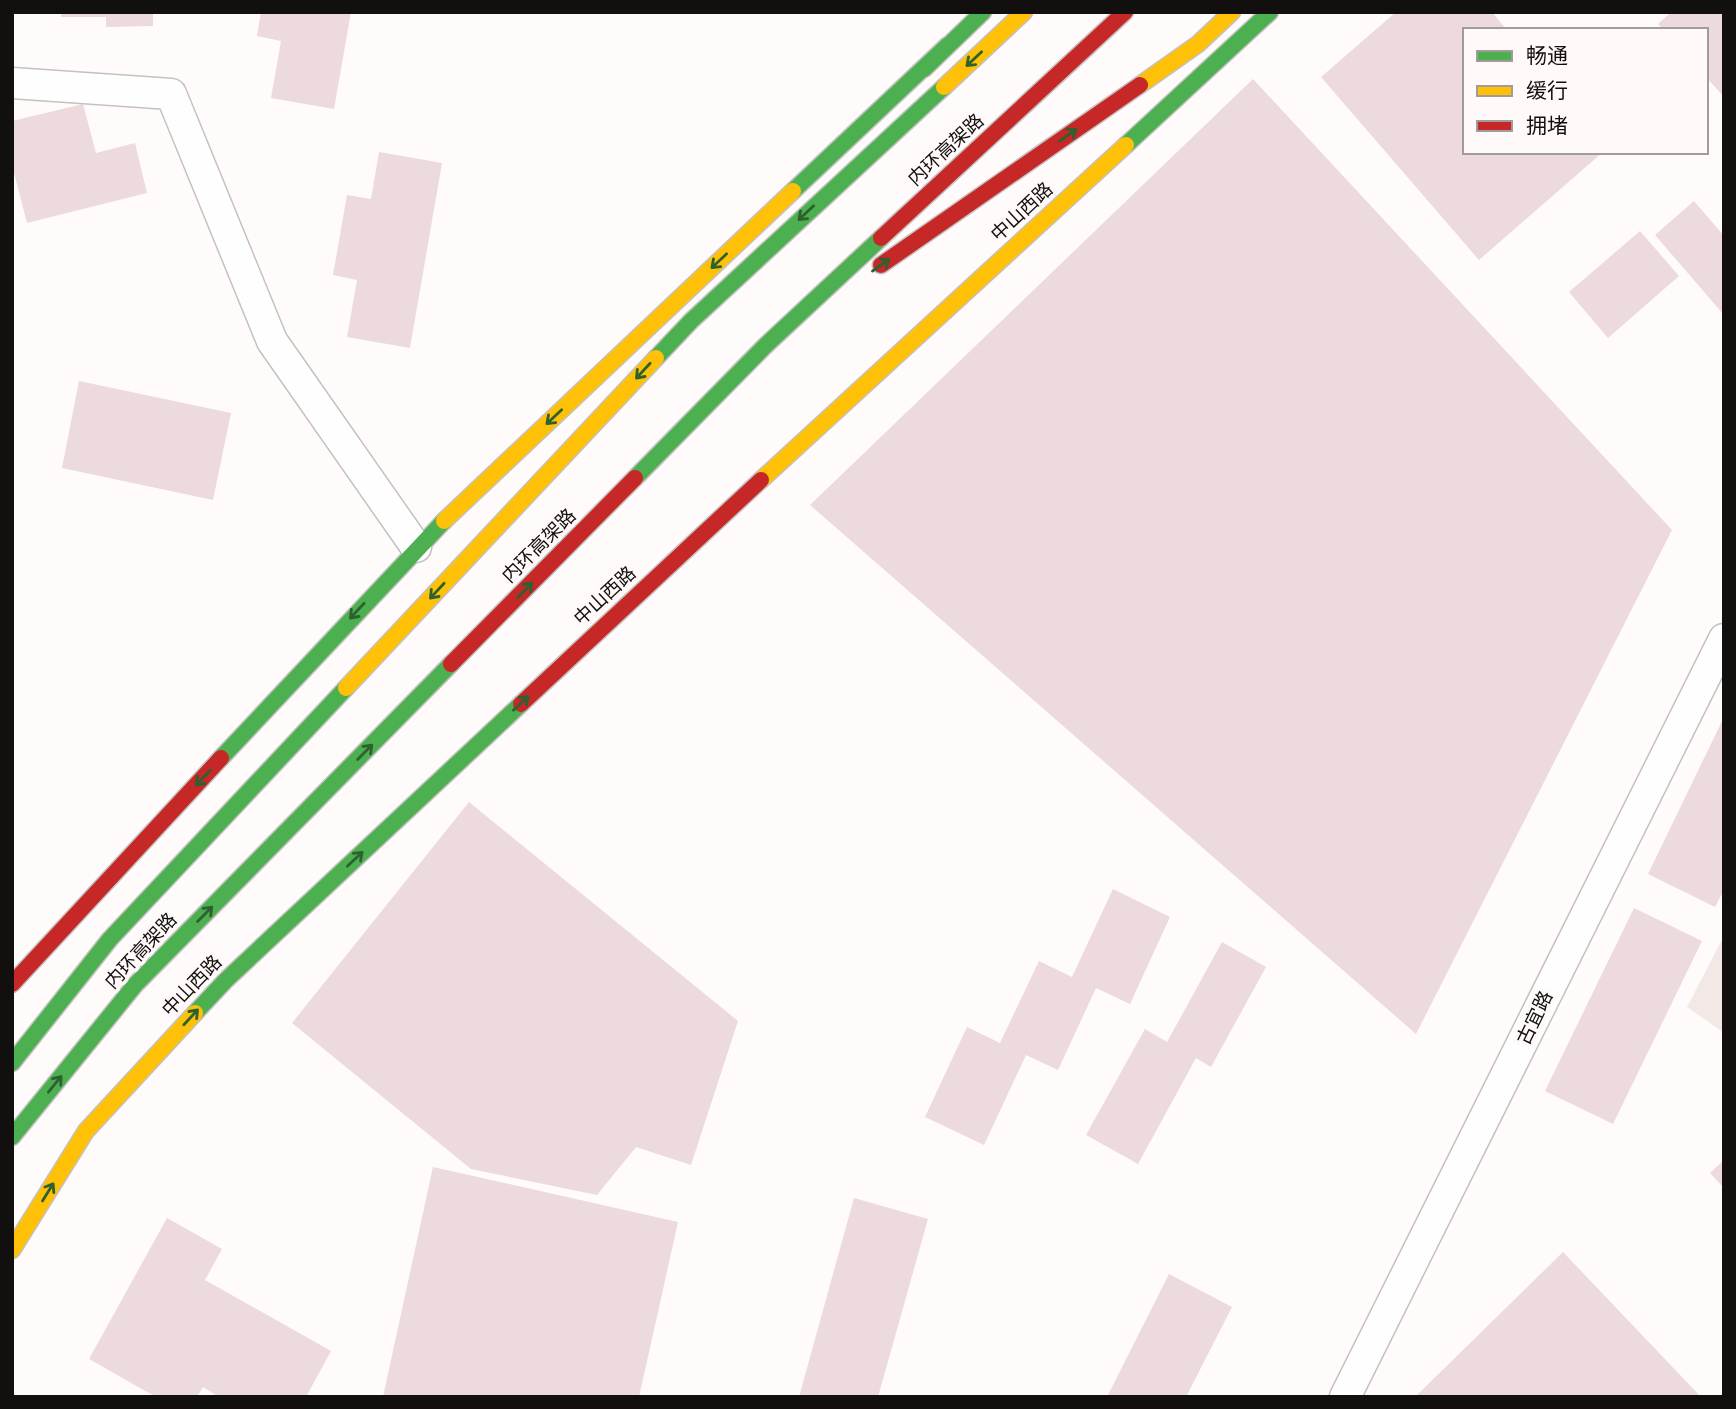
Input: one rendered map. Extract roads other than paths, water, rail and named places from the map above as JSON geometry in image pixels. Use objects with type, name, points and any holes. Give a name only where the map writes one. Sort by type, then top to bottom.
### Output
[{"type":"main road","points":[[691,321],[826,163],[983,12]]},
{"type":"main road","points":[[12,985],[416,547],[983,12]]},
{"type":"main road","name":"内环高架路","points":[[12,1063],[110,939],[691,321],[1024,12]]},
{"type":"main road","name":"内环高架路","points":[[12,1137],[135,985],[765,346],[1125,12]]},
{"type":"main road","points":[[765,346],[1198,44],[1232,12]]},
{"type":"main road","name":"中山西路","points":[[12,1250],[86,1131],[226,980],[741,499],[1270,12]]},
{"type":"street","points":[[12,83],[171,94],[272,341],[416,547]]},
{"type":"street","name":"古宜路","points":[[1345,1397],[1724,639]]}]
